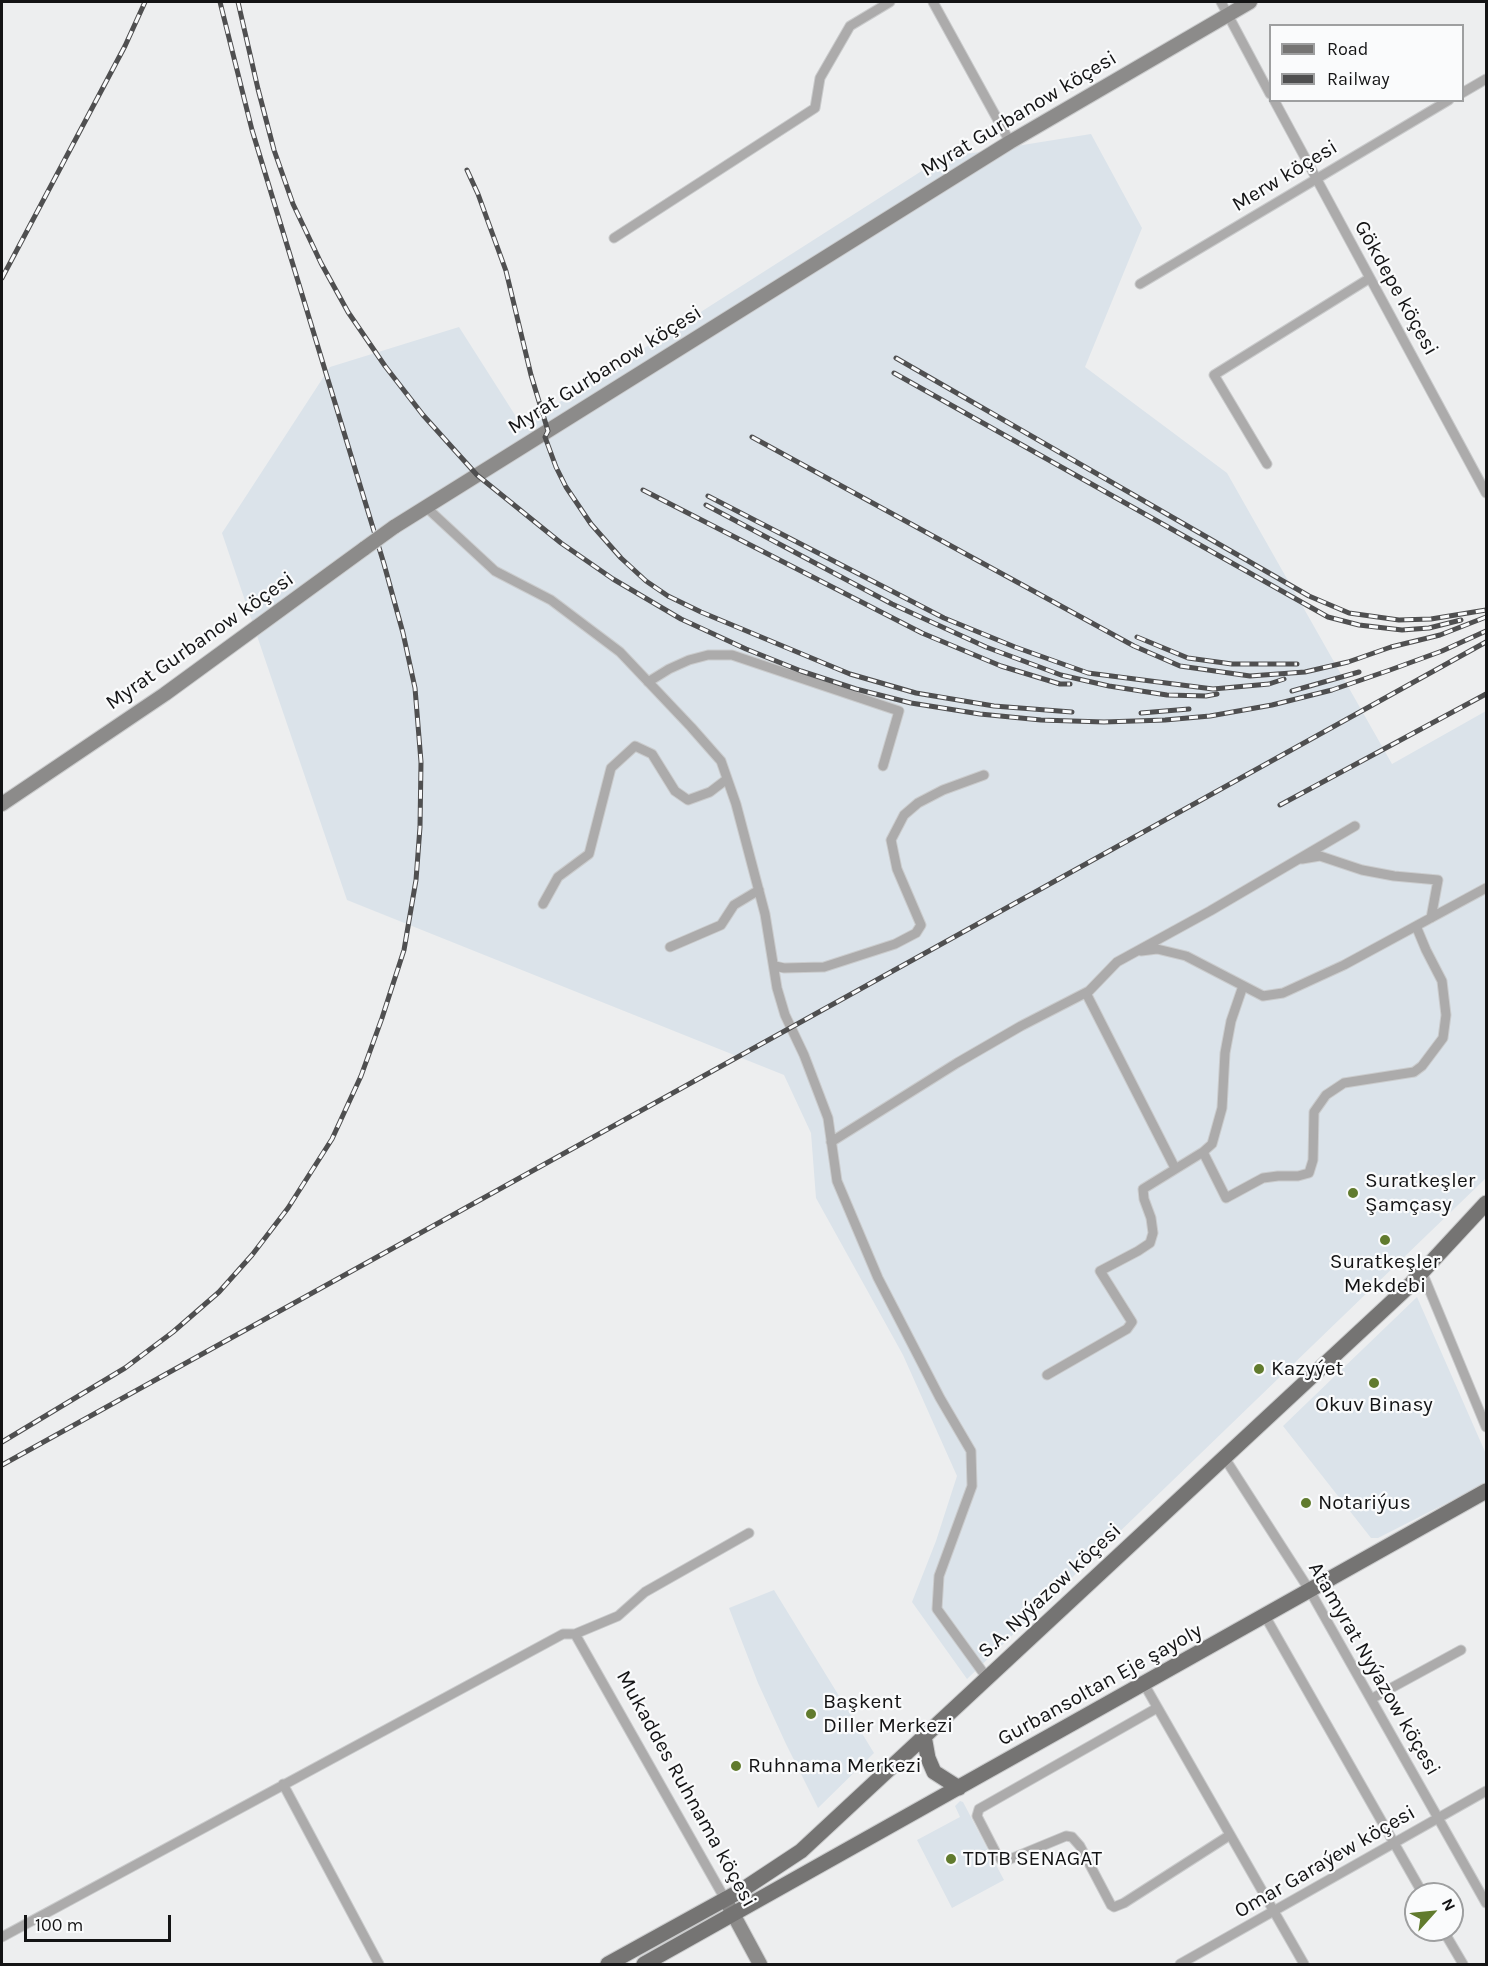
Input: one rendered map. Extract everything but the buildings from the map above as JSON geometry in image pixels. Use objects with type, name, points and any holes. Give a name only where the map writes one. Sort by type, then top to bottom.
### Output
[{"type":"main road","name":"S.A. Nyýazow köçesi","points":[[608,1965],[725,1899],[801,1851],[1422,1272],[1486,1203]]},
{"type":"main road","name":"Gurbansoltan Eje şayoly","points":[[733,1915],[1486,1491]]},
{"type":"main road","points":[[924,1736],[928,1758],[934,1772],[959,1788]]},
{"type":"main road","points":[[644,1965],[733,1915]]},
{"type":"street","points":[[614,238],[815,108],[820,78],[850,26],[890,2]]},
{"type":"street","points":[[933,2],[1010,142]]},
{"type":"street","points":[[1221,2],[1269,92]]},
{"type":"street","name":"Myrat Gurbanow köçesi","points":[[2,804],[165,694],[394,527],[1010,142],[1250,2]]},
{"type":"street","points":[[1464,92],[1486,79]]},
{"type":"street","name":"Gökdepe köçesi","points":[[1275,102],[1486,493]]},
{"type":"street","name":"Merw köçesi","points":[[1140,284],[1446,102]]},
{"type":"street","points":[[1267,464],[1214,375],[1370,278]]},
{"type":"street","points":[[427,508],[495,571],[551,600],[620,652],[692,727],[721,761],[736,804],[759,890],[775,966],[777,988],[785,1015],[804,1055],[828,1118],[837,1181],[878,1278],[940,1398],[971,1451],[972,1486],[939,1576],[937,1609],[987,1678]]},
{"type":"street","points":[[648,682],[689,660],[708,655],[732,655],[899,711],[883,766]]},
{"type":"street","points":[[543,904],[558,877],[589,854],[611,768],[635,746],[652,754],[675,791],[688,800],[710,792],[727,779]]},
{"type":"street","points":[[775,966],[784,968],[825,967],[895,944],[916,933],[921,925],[897,868],[891,840],[904,815],[918,803],[943,790],[984,775]]},
{"type":"street","points":[[831,1142],[957,1063],[1021,1026],[1086,993],[1117,962],[1355,826]]},
{"type":"street","points":[[1295,861],[1320,856],[1362,870],[1438,880],[1431,918]]},
{"type":"street","points":[[1134,952],[1156,949],[1186,956],[1263,996],[1282,993],[1344,965],[1486,888]]},
{"type":"street","points":[[670,947],[721,925],[734,905],[759,890]]},
{"type":"street","points":[[1203,1152],[1226,1198],[1263,1178],[1309,1173],[1313,1160],[1314,1112],[1326,1095],[1344,1083],[1414,1072],[1422,1066],[1443,1038],[1446,1015],[1442,981],[1416,926]]},
{"type":"street","points":[[1047,1375],[1127,1329],[1132,1322],[1100,1271],[1150,1243],[1154,1233],[1143,1189],[1212,1144],[1222,1108],[1225,1053],[1231,1021],[1243,986]]},
{"type":"street","points":[[1086,993],[1175,1168]]},
{"type":"street","points":[[1422,1272],[1486,1427]]},
{"type":"street","name":"Atamyrat Nyýazow köçesi","points":[[1224,1457],[1310,1591],[1486,1903]]},
{"type":"street","points":[[2,1937],[563,1634],[575,1634],[618,1616],[645,1592],[749,1533]]},
{"type":"street","points":[[1265,1616],[1416,1882]]},
{"type":"street","name":"Mukaddes Ruhnama köçesi","points":[[575,1634],[760,1965]]},
{"type":"street","points":[[1371,1700],[1461,1650]]},
{"type":"street","points":[[1144,1684],[1304,1965]]},
{"type":"street","points":[[1157,1708],[979,1809],[977,1816],[996,1853],[1003,1862],[1066,1836],[1072,1837],[1080,1846],[1114,1907],[1124,1903],[1230,1835]]},
{"type":"street","points":[[283,1784],[379,1965]]},
{"type":"street","name":"Omar Garaýew köçesi","points":[[1180,1965],[1486,1791]]},
{"type":"street","points":[[1477,1886],[1486,1881]]},
{"type":"street","points":[[1450,1942],[1463,1965]]},
{"type":"shaded area","points":[[1091,134],[1142,228],[1085,367],[1227,473],[1392,764],[1486,711],[1486,1178],[967,1679],[912,1602],[936,1541],[957,1476],[903,1355],[816,1198],[811,1133],[784,1075],[347,900],[222,533],[330,367],[459,327],[522,426],[942,158]]},
{"type":"shaded area","points":[[1417,1297],[1486,1454],[1486,1483],[1378,1538],[1371,1538],[1283,1426]]},
{"type":"shaded area","name":"Başkent Diller Merkezi","points":[[774,1590],[874,1753],[818,1808],[758,1683],[729,1608]]},
{"type":"shaded area","name":"TDTB SENAGAT","points":[[960,1801],[963,1802],[1004,1880],[952,1908],[917,1840],[960,1817],[955,1806]]},
{"type":"railway","points":[[2,278],[125,46],[145,2]]},
{"type":"railway","points":[[2,1442],[125,1368],[173,1332],[219,1292],[252,1255],[288,1208],[332,1139],[361,1076],[404,950],[416,880],[421,762],[415,688],[403,633],[252,130],[220,2]]},
{"type":"railway","points":[[238,2],[274,150],[293,204],[321,263],[348,312],[385,366],[423,415],[477,475],[561,543],[613,579],[681,619],[801,671],[856,689],[911,703],[980,714],[1041,720],[1104,722],[1210,716],[1272,705],[1332,690],[1390,670],[1442,651],[1486,631]]},
{"type":"railway","points":[[467,170],[506,271],[531,375],[548,431],[545,437],[556,467],[566,487],[591,524],[621,558],[646,581],[668,596],[701,612],[850,674],[916,693],[994,706],[1072,712]]},
{"type":"railway","points":[[896,358],[1309,596],[1349,613],[1399,620],[1431,619],[1486,610]]},
{"type":"railway","points":[[894,373],[1328,617],[1359,625],[1402,630],[1429,628],[1461,620]]},
{"type":"railway","points":[[752,437],[1134,646],[1180,666],[1250,676],[1305,672],[1440,635],[1486,617]]},
{"type":"railway","points":[[643,490],[922,633],[1001,666],[1060,684],[1070,684]]},
{"type":"railway","points":[[708,496],[944,618],[1088,673],[1213,689],[1269,684],[1284,679]]},
{"type":"railway","points":[[706,505],[892,604],[986,647],[1061,675],[1109,686],[1167,695],[1217,694]]},
{"type":"railway","points":[[1137,637],[1188,658],[1232,664],[1297,664]]},
{"type":"railway","points":[[2,1465],[1486,642]]},
{"type":"railway","points":[[1292,691],[1359,672]]},
{"type":"railway","points":[[1280,805],[1486,694]]},
{"type":"railway","points":[[1141,713],[1189,709]]},
{"type":"place","name":"Suratkeşler Şamçasy","points":[[1353,1193]]},
{"type":"place","name":"Suratkeşler Mekdebi","points":[[1385,1240]]},
{"type":"place","name":"Kazyýet","points":[[1259,1369]]},
{"type":"place","name":"Okuv Binasy","points":[[1374,1383]]},
{"type":"place","name":"Notariýus","points":[[1306,1503]]},
{"type":"place","name":"Başkent Diller Merkezi","points":[[811,1714]]},
{"type":"place","name":"Ruhnama Merkezi","points":[[736,1766]]},
{"type":"place","name":"TDTB SENAGAT","points":[[951,1859]]}]
